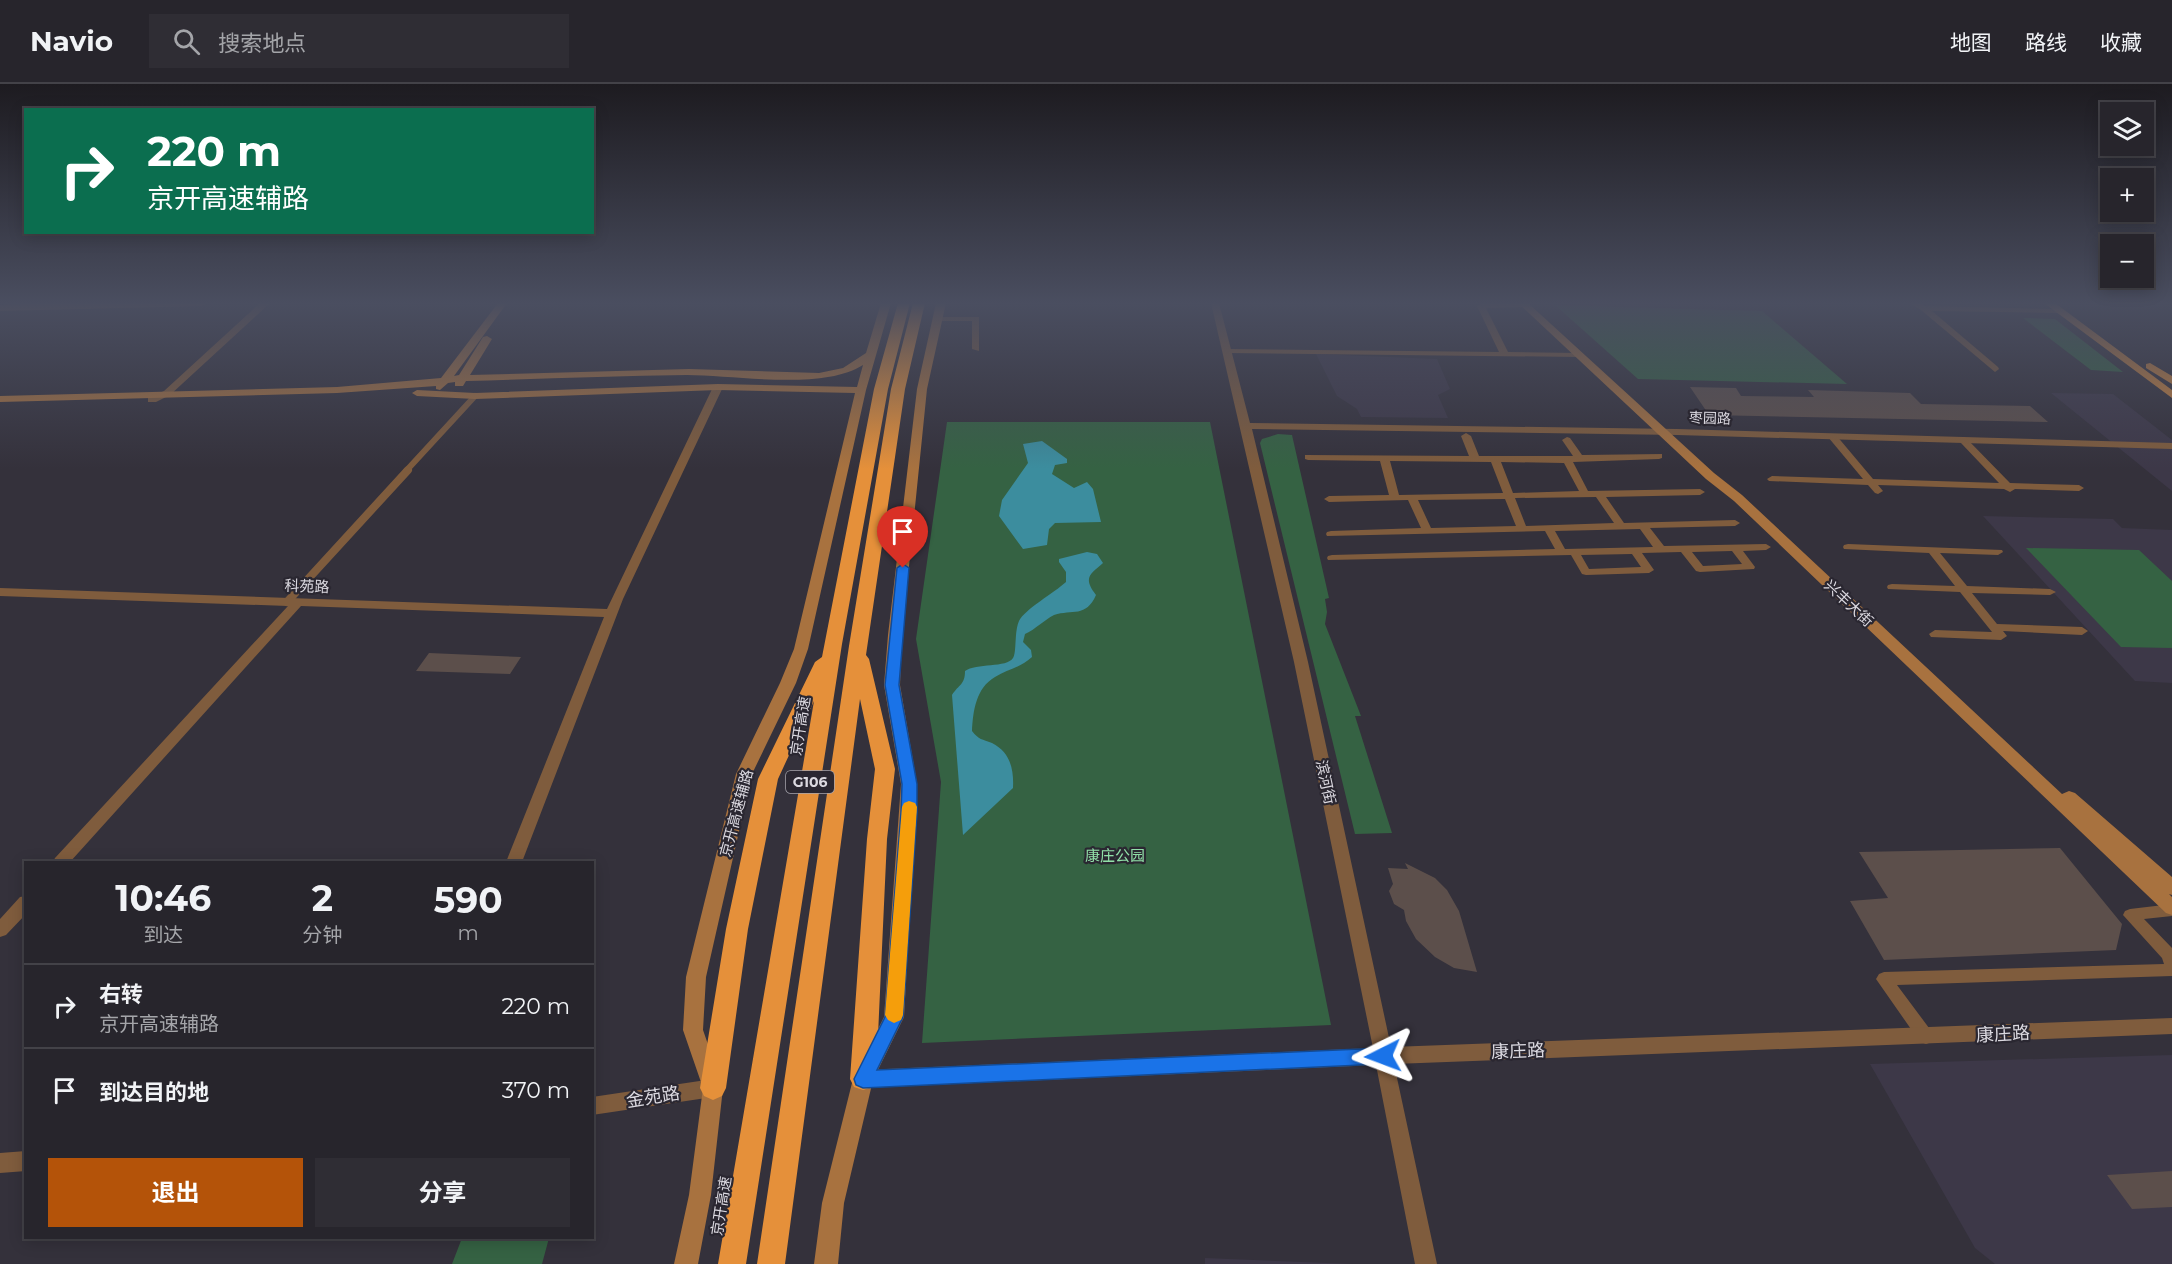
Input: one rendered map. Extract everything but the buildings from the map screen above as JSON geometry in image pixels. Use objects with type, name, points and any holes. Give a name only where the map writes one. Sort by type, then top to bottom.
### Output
[{"type":"highway","name":"京开高速","points":[[732,1264],[832,644],[881,389],[889,358]]},
{"type":"highway","name":"G106","points":[[771,1264],[858,646],[898,389],[906,358]]},
{"type":"highway","points":[[712,1088],[737,929],[768,779],[832,644]]},
{"type":"highway","points":[[858,646],[885,769],[878,839],[863,1079]]},
{"type":"main road","points":[[436,393],[461,358]]},
{"type":"main road","points":[[452,394],[476,358]]},
{"type":"main road","points":[[0,399],[337,390],[425,384],[462,378],[689,372],[819,376],[846,371],[866,358]]},
{"type":"main road","name":"京开高速辅路","points":[[686,1264],[700,1195],[712,1088],[693,1030],[696,977],[744,774],[788,683],[801,649],[870,358]]},
{"type":"main road","points":[[826,1264],[833,1203],[863,1079],[894,1017],[909,784],[899,730],[893,675],[922,389],[929,358]]},
{"type":"main road","name":"兴丰大街","points":[[1582,358],[1670,432],[2172,909]]},
{"type":"main road","name":"兴丰大街","points":[[1586,358],[2172,888]]},
{"type":"main road","points":[[2125,358],[2172,395]]},
{"type":"main road","points":[[2138,358],[2172,381]]},
{"type":"main road","points":[[0,404],[158,395],[436,393],[475,396],[718,387],[861,390]]},
{"type":"street","points":[[158,395],[197,358]]},
{"type":"street","points":[[158,395],[201,358]]},
{"type":"street","name":"滨河街","points":[[1229,358],[1323,768],[1426,1264]]},
{"type":"street","points":[[1982,358],[1995,369]]},
{"type":"street","points":[[514,861],[612,613],[718,387]]},
{"type":"street","points":[[62,861],[475,396]]},
{"type":"street","name":"枣园路","points":[[1246,426],[1670,432],[2172,446]]},
{"type":"street","points":[[1466,436],[1475,459]]},
{"type":"street","points":[[1833,437],[1878,491]]},
{"type":"street","points":[[1568,440],[1579,458]]},
{"type":"street","points":[[1964,441],[2011,490]]},
{"type":"street","points":[[1308,457],[1567,460],[1659,456]]},
{"type":"street","points":[[1384,458],[1395,498]]},
{"type":"street","points":[[1495,460],[1522,529]]},
{"type":"street","points":[[1567,460],[1585,494]]},
{"type":"street","points":[[1772,479],[2011,490],[2079,488]]},
{"type":"street","points":[[1329,499],[1700,492]]},
{"type":"street","points":[[1599,494],[1622,526]]},
{"type":"street","points":[[1412,498],[1427,531]]},
{"type":"street","points":[[1332,558],[1455,543],[1522,529],[1735,523]]},
{"type":"street","points":[[1642,525],[1661,550]]},
{"type":"street","points":[[1548,528],[1562,552]]},
{"type":"street","points":[[1331,534],[1427,531],[1455,543],[1562,552],[1766,547]]},
{"type":"street","points":[[1848,547],[1998,552]]},
{"type":"street","points":[[1685,550],[1700,569],[1750,567],[1735,548]]},
{"type":"street","points":[[1932,550],[2001,636],[1935,634]]},
{"type":"street","points":[[1574,552],[1586,572],[1649,570],[1635,551]]},
{"type":"street","points":[[1892,587],[2050,592]]},
{"type":"street","name":"科苑路","points":[[0,592],[612,613]]},
{"type":"street","points":[[1994,627],[2082,631]]},
{"type":"street","points":[[0,930],[24,904]]},
{"type":"street","points":[[2172,909],[2130,915],[2169,954],[2172,964]]},
{"type":"street","points":[[1926,1037],[1884,979],[2172,970]]},
{"type":"street","name":"康庄路","points":[[863,1079],[1383,1056],[2172,1026]]},
{"type":"street","name":"金苑路","points":[[594,1106],[712,1088]]},
{"type":"street","points":[[0,1163],[24,1161]]},
{"type":"shaded area","points":[[1318,358],[1437,359],[1450,389],[1438,395],[1448,418],[1361,417],[1357,409],[1337,396]]},
{"type":"shaded area","points":[[2051,393],[2113,394],[2172,440],[2172,491]]},
{"type":"shaded area","points":[[1983,516],[2113,519],[2122,528],[2172,530],[2172,683],[2135,681]]},
{"type":"shaded area","points":[[2172,1055],[2172,1264],[1995,1264],[1975,1248],[1870,1064]]},
{"type":"shaded area","points":[[1205,1258],[1353,1264],[1205,1264]]},
{"type":"green space","points":[[1615,358],[1817,358],[1847,384],[1638,379]]},
{"type":"green space","points":[[2075,358],[2105,358],[2123,372],[2091,370]]},
{"type":"green space","name":"康庄公园","points":[[947,422],[1210,422],[1331,1025],[922,1043],[941,782],[916,639]]},
{"type":"green space","points":[[1278,434],[1292,435],[1329,598],[1325,599],[1327,612],[1325,624],[1361,716],[1355,716],[1392,833],[1355,834],[1260,443],[1262,439]]},
{"type":"green space","points":[[2026,548],[2139,550],[2172,581],[2172,648],[2121,647]]},
{"type":"green space","points":[[462,1239],[549,1239],[542,1264],[452,1264]]},
{"type":"water","points":[[1042,441],[1067,459],[1067,463],[1055,465],[1052,474],[1074,488],[1087,482],[1093,489],[1101,522],[1055,523],[1049,529],[1047,545],[1023,549],[999,516],[1002,500],[1028,463],[1023,444]]},
{"type":"water","points":[[1087,552],[1097,554],[1103,563],[1090,576],[1090,584],[1096,595],[1092,602],[1083,610],[1054,615],[1025,634],[1023,642],[1031,650],[1032,657],[1023,664],[995,677],[980,694],[973,716],[972,731],[979,738],[998,747],[1007,756],[1012,768],[1013,788],[963,835],[952,695],[963,682],[965,671],[1005,663],[1013,658],[1017,626],[1022,616],[1066,582],[1066,572],[1059,559]]},
{"type":"slow traffic","points":[[894,1015],[909,807]]},
{"type":"route","points":[[903,568],[892,685],[909,784],[909,813],[894,1017],[863,1079],[1383,1056]]}]
